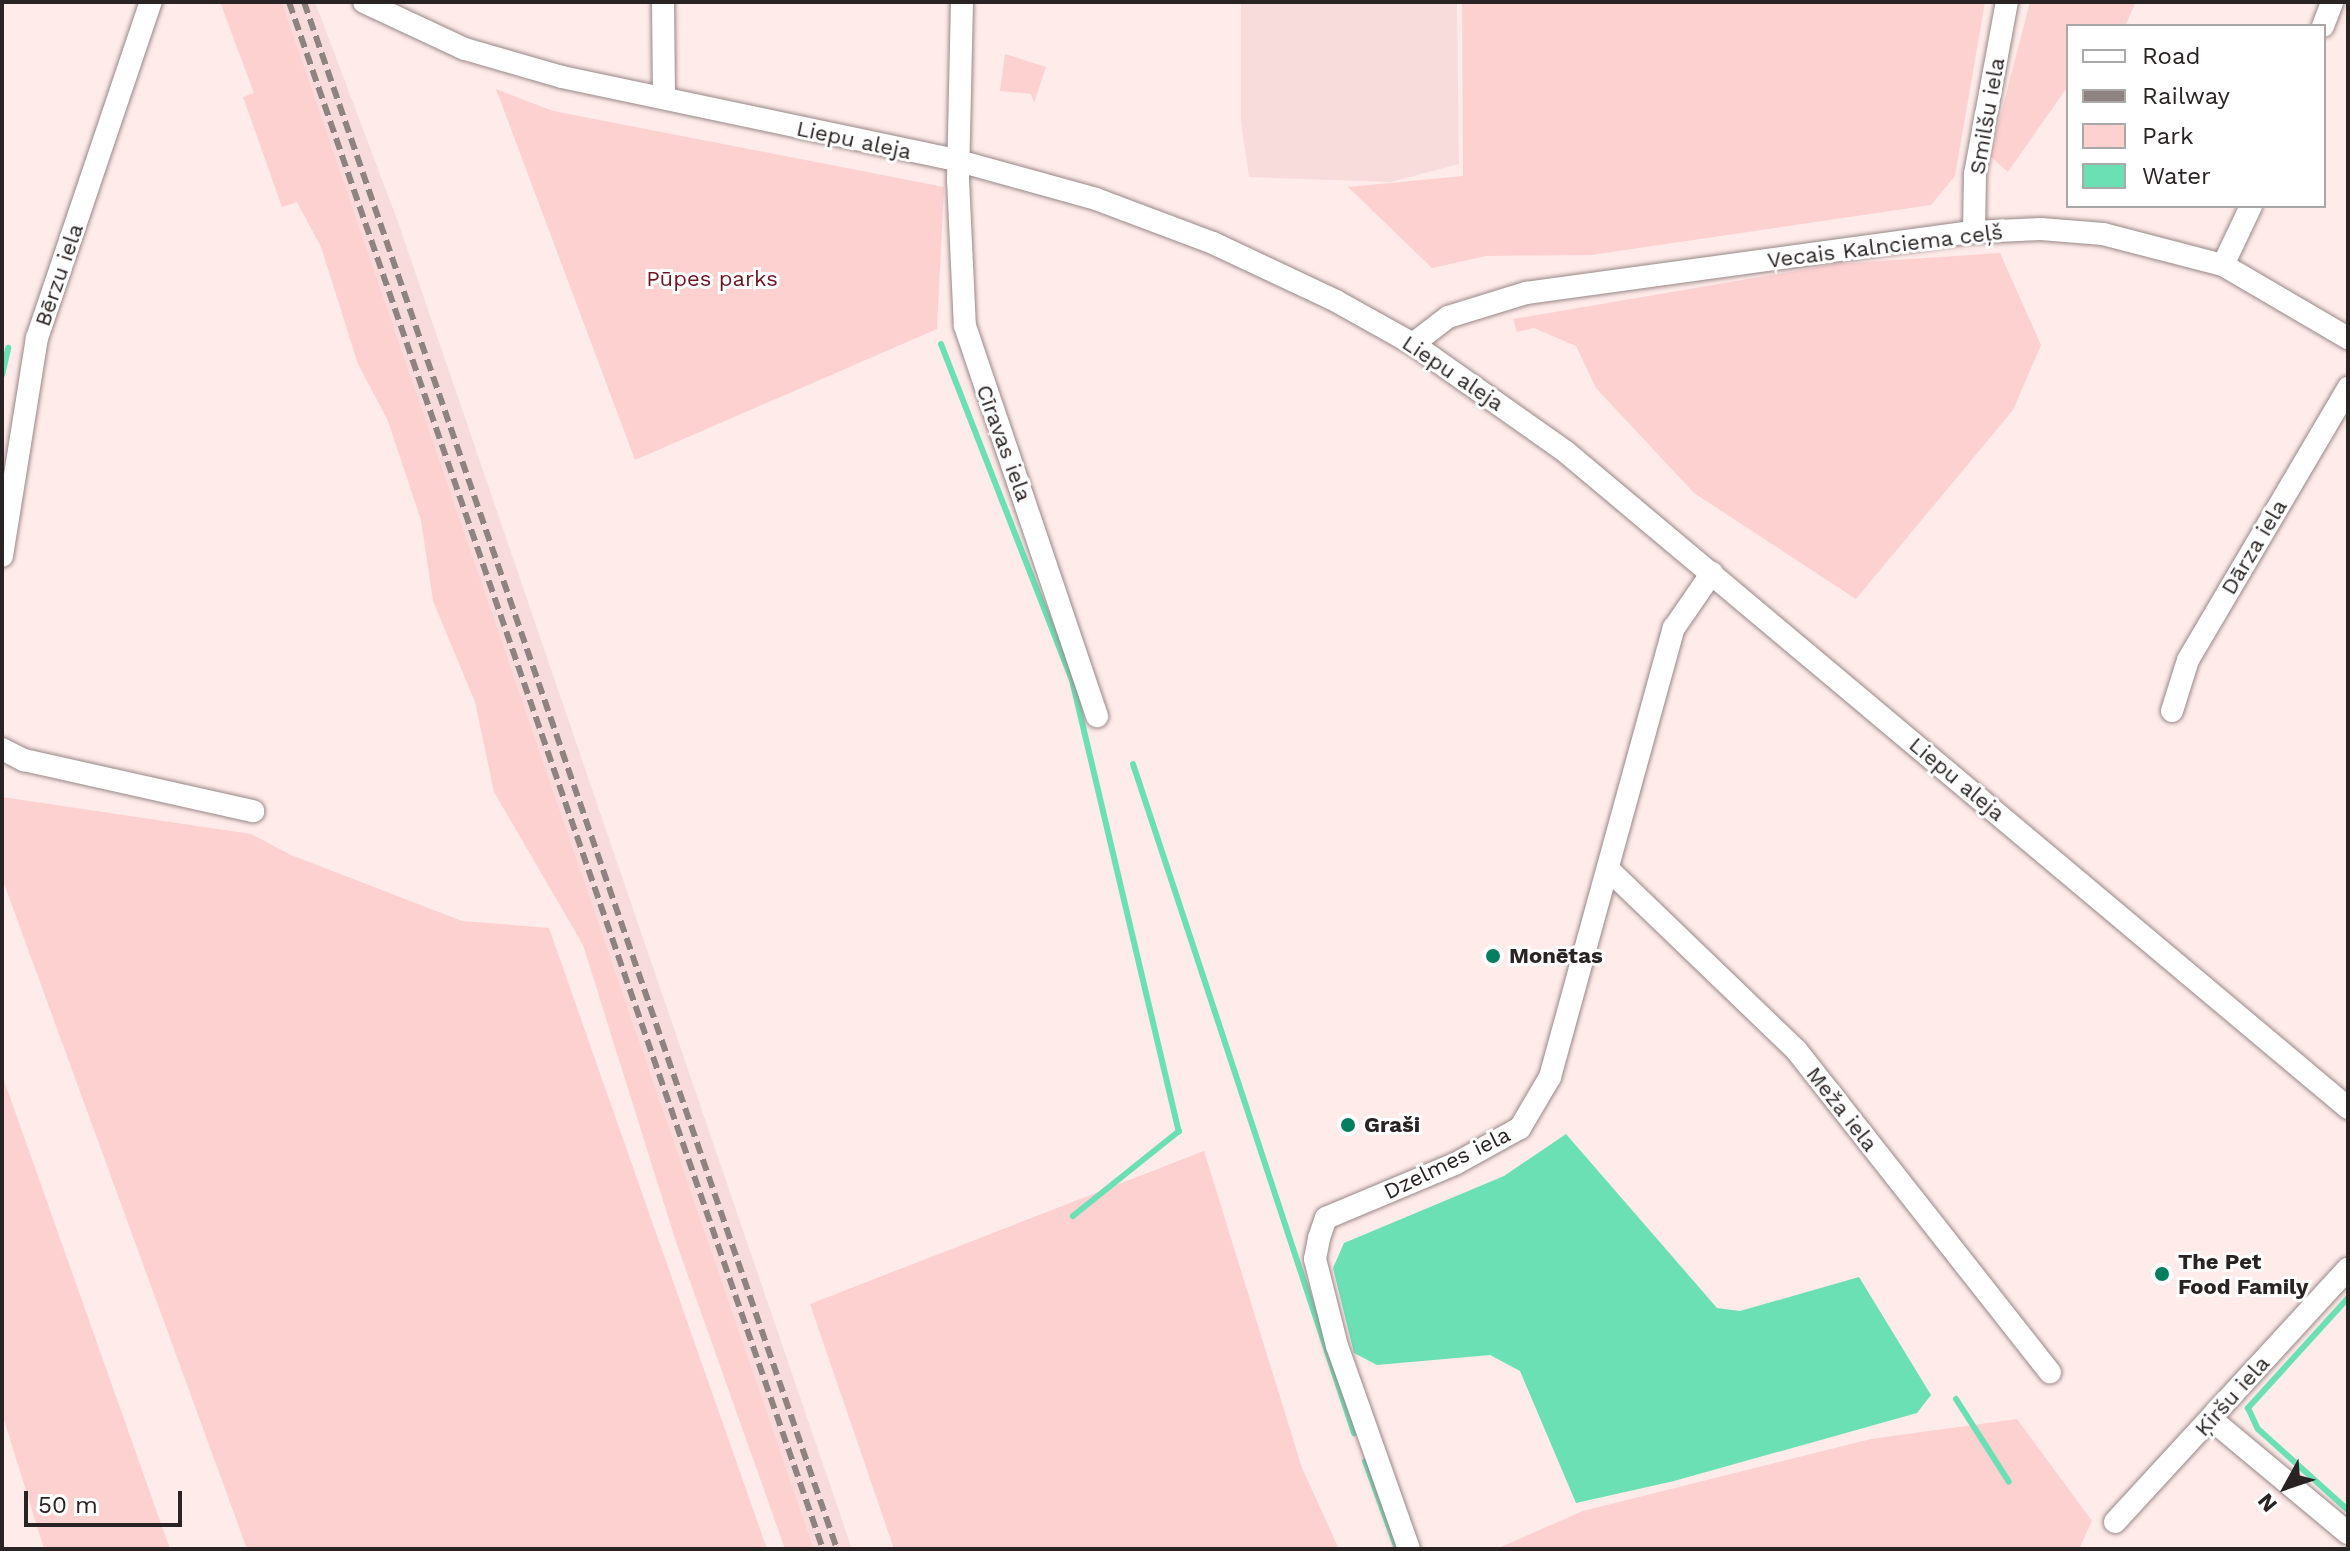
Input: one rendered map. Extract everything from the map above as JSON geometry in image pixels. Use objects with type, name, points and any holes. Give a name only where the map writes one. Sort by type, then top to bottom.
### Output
[{"type":"street","name":"Bērzu iela","points":[[2,556],[37,338],[151,2]]},
{"type":"street","name":"Liepu aleja","points":[[364,2],[465,49],[562,77],[959,161],[1096,199],[1213,243],[1413,344],[1566,452],[2348,1108]]},
{"type":"street","points":[[663,2],[664,98]]},
{"type":"street","name":"Cīravas iela","points":[[962,2],[959,161],[965,326],[1097,716]]},
{"type":"street","name":"Smilšu iela","points":[[1974,232],[1975,174],[2007,2]]},
{"type":"street","points":[[2324,24],[2332,2]]},
{"type":"street","points":[[2223,265],[2250,208]]},
{"type":"street","name":"Vecais Kalnciema ceļš","points":[[1413,344],[1448,317],[1526,293],[1974,232],[2041,229],[2103,234],[2223,265],[2348,338]]},
{"type":"street","name":"Dārza iela","points":[[2172,711],[2188,660],[2348,388]]},
{"type":"street","name":"Dzelmes iela","points":[[1409,1549],[1337,1346],[1315,1259],[1319,1238],[1326,1218],[1455,1164],[1520,1128],[1550,1077],[1608,869],[1638,741],[1674,628],[1712,573]]},
{"type":"street","points":[[2,749],[24,760],[253,811]]},
{"type":"street","name":"Meža iela","points":[[1608,869],[1797,1051],[2050,1372]]},
{"type":"street","name":"Ķiršu iela","points":[[2115,1522],[2348,1269]]},
{"type":"street","points":[[2211,1419],[2348,1533]]},
{"type":"shaded area","points":[[282,2],[315,2],[398,222],[852,1549],[814,1549]]},
{"type":"shaded area","points":[[1241,2],[1457,2],[1459,164],[1391,182],[1249,177],[1241,122]]},
{"type":"green space","points":[[220,2],[282,2],[814,1549],[785,1549],[676,1242],[583,945],[494,792],[475,702],[433,601],[421,520],[388,421],[358,364],[321,247],[297,202],[282,207],[243,97],[254,93]]},
{"type":"green space","points":[[1462,2],[1985,2],[1955,176],[1931,205],[1591,255],[1486,256],[1432,268],[1348,187],[1463,176]]},
{"type":"green space","points":[[2030,2],[2136,2],[2126,24],[2066,24],[2066,89],[2008,172],[1990,156]]},
{"type":"green space","points":[[1005,54],[1046,67],[1034,103],[1031,94],[1000,91]]},
{"type":"green space","name":"Pūpes parks","points":[[496,89],[553,111],[944,187],[937,329],[635,460]]},
{"type":"green space","points":[[2000,253],[2041,345],[2013,410],[1856,599],[1694,493],[1596,388],[1576,346],[1534,328],[1517,332],[1513,319],[1836,264]]},
{"type":"green space","points":[[2,797],[251,834],[291,855],[462,921],[549,928],[767,1549],[247,1549],[2,878]]},
{"type":"green space","points":[[2,1076],[170,1549],[44,1549],[2,1413]]},
{"type":"green space","points":[[1204,1151],[1302,1468],[1339,1549],[894,1549],[810,1304]]},
{"type":"green space","points":[[2017,1419],[2092,1521],[2079,1549],[1496,1549],[1583,1511],[1871,1439]]},
{"type":"water","points":[[1566,1134],[1717,1308],[1740,1311],[1859,1277],[1931,1395],[1917,1413],[1674,1481],[1576,1503],[1520,1371],[1490,1355],[1377,1365],[1354,1353],[1333,1268],[1344,1243],[1504,1176]]},
{"type":"waterway","points":[[941,344],[1072,680],[1179,1131],[1073,1216]]},
{"type":"waterway","points":[[2,375],[8,348]]},
{"type":"waterway","points":[[1133,764],[1354,1433]]},
{"type":"waterway","points":[[2348,1298],[2248,1408],[2258,1429],[2348,1510]]},
{"type":"waterway","points":[[1956,1399],[2009,1482]]},
{"type":"waterway","points":[[1365,1461],[1397,1549]]},
{"type":"railway","points":[[289,2],[823,1549]]},
{"type":"railway","points":[[304,2],[837,1549]]},
{"type":"place","name":"Monētas","points":[[1493,956]]},
{"type":"place","name":"Graši","points":[[1348,1125]]},
{"type":"place","name":"The Pet Food Family","points":[[2162,1274]]}]
